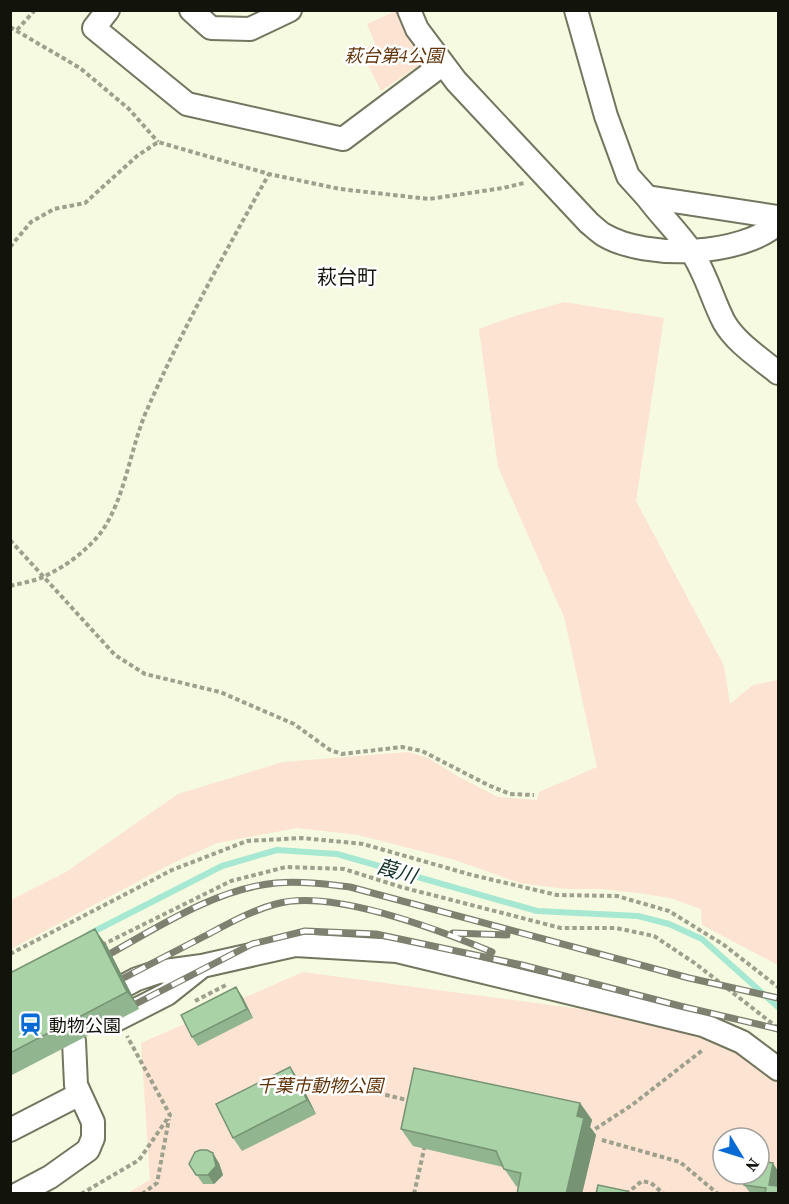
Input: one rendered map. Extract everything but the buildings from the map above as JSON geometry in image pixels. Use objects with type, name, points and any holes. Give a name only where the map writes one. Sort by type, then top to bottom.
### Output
[{"type":"street","points":[[108,10],[94,28],[187,104],[343,139],[443,64]]},
{"type":"street","points":[[191,10],[211,28],[250,28],[290,10]]},
{"type":"street","points":[[409,10],[417,29],[456,81],[590,224],[605,235],[625,243],[658,250],[711,249],[747,241],[769,232],[778,223]]},
{"type":"street","points":[[576,10],[606,116],[628,176],[690,249],[725,324],[749,350],[778,373]]},
{"type":"street","points":[[647,197],[778,217]]},
{"type":"street","points":[[84,1006],[136,980],[158,972],[202,966],[295,945],[397,951],[703,1025],[742,1042],[778,1069]]},
{"type":"street","points":[[53,1052],[167,994],[202,966]]},
{"type":"street","points":[[18,1194],[50,1177],[88,1150],[93,1138],[93,1122],[76,1084],[74,1041]]},
{"type":"street","points":[[10,1130],[80,1094]]},
{"type":"path","points":[[17,30],[35,10]]},
{"type":"path","points":[[10,27],[80,68],[129,109],[159,142],[269,174],[340,189],[429,199],[503,188],[545,177]]},
{"type":"path","points":[[10,247],[31,222],[54,209],[85,203],[137,156],[159,142]]},
{"type":"path","points":[[10,586],[45,577],[73,559],[100,532],[113,513],[141,425],[165,371],[212,276],[269,174]]},
{"type":"path","points":[[10,540],[115,655],[145,674],[220,692],[294,724],[330,750],[342,754],[402,747],[422,751],[510,794],[534,795]]},
{"type":"path","points":[[10,954],[171,870],[247,841],[302,838],[363,844],[472,875],[557,895],[617,896],[669,911],[724,945],[778,987]]},
{"type":"path","points":[[99,946],[231,881],[286,867],[344,869],[401,887],[561,928],[616,928],[654,936],[696,963],[778,1028]]},
{"type":"path","points":[[190,1004],[233,982]]},
{"type":"path","points":[[137,1031],[126,1036],[170,1115],[157,1183],[142,1194]]},
{"type":"path","points":[[589,1133],[632,1105],[707,1047],[696,1044]]},
{"type":"path","points":[[378,1093],[419,1103]]},
{"type":"path","points":[[81,1194],[139,1160],[170,1115]]},
{"type":"path","points":[[414,1194],[427,1136]]},
{"type":"path","points":[[602,1140],[680,1162],[718,1194]]},
{"type":"path","points":[[626,1194],[642,1181],[651,1183],[664,1194]]},
{"type":"green space","name":"萩台第4公園","points":[[396,11],[421,55],[420,65],[381,91],[361,51],[375,43],[367,24]]},
{"type":"green space","points":[[564,302],[664,318],[636,501],[724,666],[730,704],[753,685],[778,680],[778,965],[702,925],[701,909],[670,898],[602,889],[566,889],[520,883],[452,859],[358,835],[297,828],[217,843],[171,864],[11,949],[11,900],[66,872],[178,794],[283,762],[408,752],[428,758],[498,797],[537,800],[539,792],[597,767],[564,617],[498,467],[479,329]]},
{"type":"green space","name":"千葉市動物公園","points":[[303,972],[670,1021],[778,1071],[778,1193],[126,1194],[150,1180],[141,1043]]},
{"type":"waterway","name":"葭川","points":[[89,934],[222,866],[277,850],[337,854],[537,911],[638,916],[669,924],[702,939],[778,1007]]},
{"type":"railway","points":[[95,962],[160,925],[205,903],[252,887],[276,883],[304,883],[350,887],[689,978],[778,998]]},
{"type":"railway","points":[[108,986],[247,914],[276,904],[299,901],[355,906],[415,923],[492,952]]},
{"type":"railway","points":[[122,1011],[252,944],[305,931],[376,934],[522,965],[778,1029]]},
{"type":"railway","points":[[453,933],[507,935]]},
{"type":"place","name":"動物公園","points":[[31,1025]]},
{"type":"district","name":"萩台町","points":[[347,277]]}]
